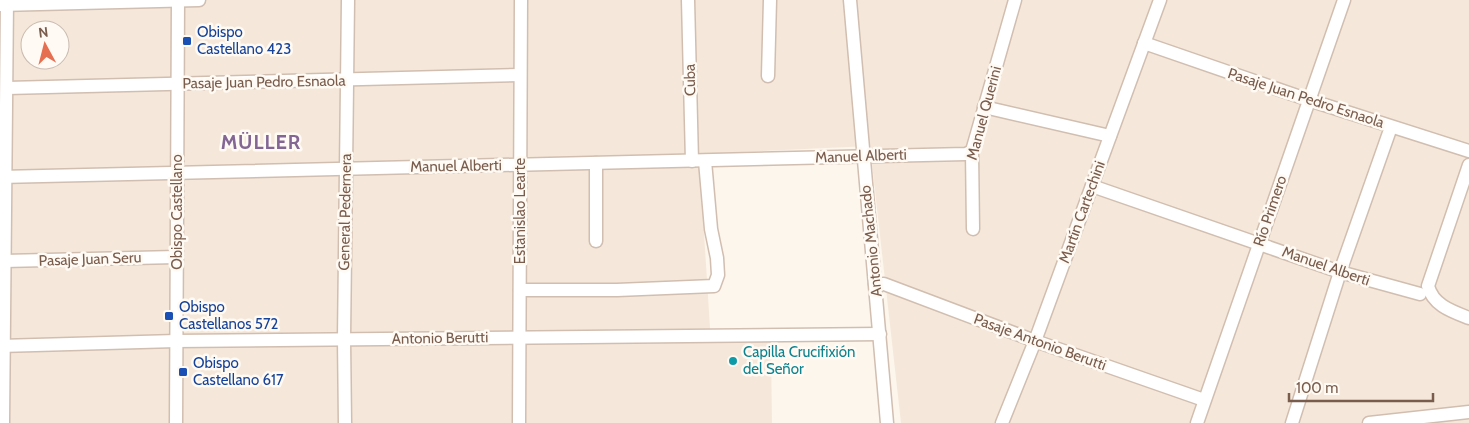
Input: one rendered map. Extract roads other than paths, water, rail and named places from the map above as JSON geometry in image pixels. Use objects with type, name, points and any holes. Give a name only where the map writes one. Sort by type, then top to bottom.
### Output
[{"type":"street","name":"Obispo Castellano","points":[[176,423],[178,0]]},
{"type":"street","points":[[3,423],[3,177],[7,88],[4,3],[199,0]]},
{"type":"street","name":"General Pedernera","points":[[345,423],[344,339],[348,0]]},
{"type":"street","name":"Estanislao Learte","points":[[519,423],[521,0]]},
{"type":"street","name":"Cuba","points":[[520,290],[714,286],[718,276],[717,258],[698,161],[688,0]]},
{"type":"street","points":[[768,76],[770,0]]},
{"type":"street","name":"Antonio Machado","points":[[850,0],[862,156],[887,423]]},
{"type":"street","name":"Manuel Querini","points":[[973,229],[972,151],[1015,0]]},
{"type":"street","name":"Martín Cartechini","points":[[1002,423],[1035,341],[1160,0]]},
{"type":"street","name":"Río Primero","points":[[1197,423],[1344,0]]},
{"type":"street","name":"Pasaje Juan Pedro Esnaola","points":[[1144,44],[1391,127],[1469,151]]},
{"type":"street","name":"Pasaje Juan Pedro Esnaola","points":[[7,88],[520,75]]},
{"type":"street","points":[[984,107],[1110,136]]},
{"type":"street","points":[[1292,423],[1340,272],[1391,127]]},
{"type":"street","name":"Manuel Alberti","points":[[3,177],[966,154],[972,151]]},
{"type":"street","points":[[596,163],[596,241]]},
{"type":"street","points":[[1425,295],[1429,278],[1469,165]]},
{"type":"street","name":"Manuel Alberti","points":[[1092,186],[1340,272],[1425,295],[1452,311],[1469,318]]},
{"type":"street","name":"Pasaje Juan Seru","points":[[4,261],[176,257]]},
{"type":"street","name":"Pasaje Antonio Berutti","points":[[875,284],[884,284],[1035,341],[1204,400]]},
{"type":"street","name":"Antonio Berutti","points":[[2,346],[176,341],[880,334]]},
{"type":"street","points":[[1369,423],[1469,412]]},
{"type":"place","name":"Obispo Castellano 423","points":[[187,41]]},
{"type":"place","name":"Obispo Castellanos 572","points":[[169,316]]},
{"type":"place","name":"Capilla Crucifixión del Señor","points":[[733,361]]},
{"type":"place","name":"Obispo Castellano 617","points":[[183,372]]},
{"type":"district","name":"MÜLLER","points":[[261,142]]}]
